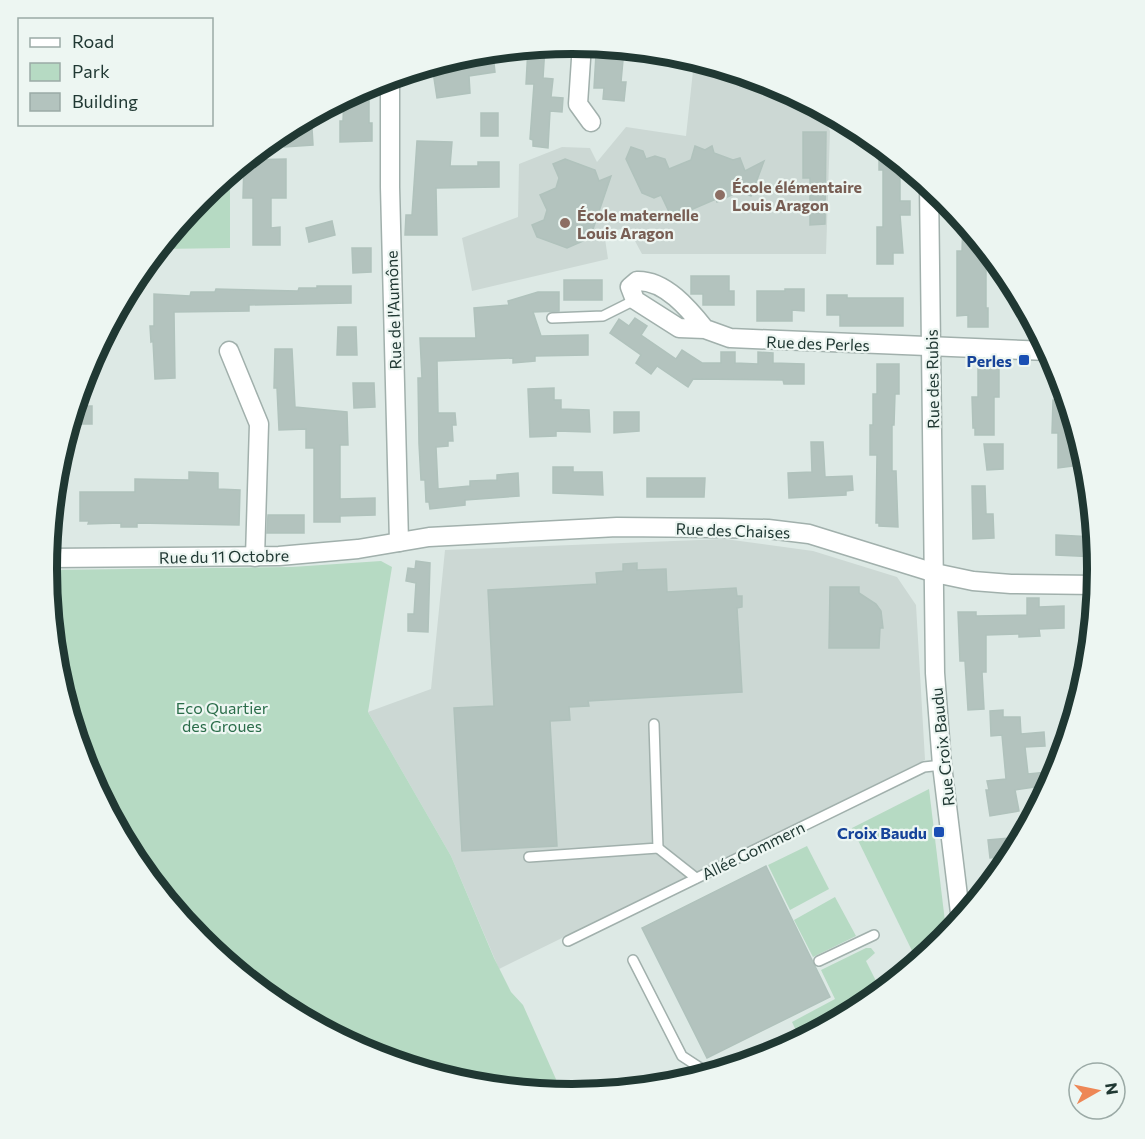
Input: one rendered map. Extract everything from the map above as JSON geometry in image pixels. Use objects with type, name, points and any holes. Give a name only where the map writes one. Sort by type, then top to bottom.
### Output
[{"type":"street","points":[[581,54],[578,104],[591,122]]},
{"type":"street","name":"Rue de l'Aumône","points":[[390,87],[390,187],[399,543]]},
{"type":"street","name":"Rue des Rubis","points":[[929,198],[935,573]]},
{"type":"street","name":"Rue des Perles","points":[[634,300],[630,287],[637,281],[648,280],[688,307],[705,328],[730,338],[1039,351]]},
{"type":"street","points":[[229,351],[259,424],[255,556]]},
{"type":"street","name":"Rue des Chaises","points":[[399,543],[429,537],[617,528],[768,529],[809,534],[935,573],[979,582],[1088,585]]},
{"type":"street","name":"Rue du 11 Octobre","points":[[57,558],[279,556],[399,543]]},
{"type":"street","name":"Rue Croix Baudu","points":[[935,573],[935,673],[942,765],[960,909]]},
{"type":"lane","points":[[552,318],[603,316],[634,300]]},
{"type":"lane","points":[[654,724],[658,848]]},
{"type":"lane","name":"Allée Gommern","points":[[568,941],[924,768],[942,765]]},
{"type":"lane","points":[[529,857],[658,848],[696,878]]},
{"type":"lane","points":[[819,961],[874,935]]},
{"type":"lane","points":[[633,960],[682,1056],[701,1068]]},
{"type":"shaded area","name":"École élémentaire Louis Aragon","points":[[693,71],[704,71],[738,81],[770,93],[825,120],[830,131],[826,254],[642,254],[628,228],[604,232],[608,259],[472,291],[462,238],[518,217],[519,164],[562,147],[590,148],[597,162],[626,127],[686,136]]},
{"type":"shaded area","points":[[725,539],[813,551],[897,577],[916,605],[925,760],[499,969],[451,856],[368,712],[431,689],[445,550]]},
{"type":"green space","points":[[230,185],[230,248],[170,249],[208,205]]},
{"type":"green space","name":"Eco Quartier des Groues","points":[[381,561],[392,567],[368,712],[451,856],[494,958],[511,992],[523,1005],[558,1085],[505,1081],[407,1058],[345,1032],[286,998],[233,957],[185,909],[144,856],[110,797],[84,735],[67,670],[61,637],[57,570],[292,567]]},
{"type":"green space","points":[[929,789],[945,925],[914,955],[852,828]]},
{"type":"green space","points":[[807,846],[829,889],[790,910],[768,865]]},
{"type":"green space","points":[[835,897],[856,936],[813,957],[794,920]]},
{"type":"green space","points":[[866,948],[871,948],[875,953],[866,961],[878,984],[830,1016],[797,1033],[792,1022],[835,999],[821,970]]},
{"type":"building","points":[[544,55],[543,78],[553,79],[551,97],[563,98],[562,112],[550,111],[548,148],[533,146],[533,140],[530,139],[534,84],[526,84],[528,56]]},
{"type":"building","points":[[596,55],[623,57],[621,82],[626,82],[624,101],[603,99],[604,88],[594,88]]},
{"type":"building","points":[[494,60],[495,72],[469,76],[470,93],[437,98],[433,74]]},
{"type":"building","points":[[369,96],[369,123],[372,123],[372,141],[340,142],[340,121],[343,121],[344,108]]},
{"type":"building","points":[[481,113],[498,113],[498,136],[481,136]]},
{"type":"building","points":[[312,128],[313,145],[284,147],[284,143],[306,129]]},
{"type":"building","points":[[803,132],[826,132],[825,224],[810,225],[810,178],[803,178]]},
{"type":"building","points":[[417,141],[452,142],[450,166],[478,166],[478,162],[499,162],[499,187],[436,188],[437,235],[405,235],[406,215],[412,215]]},
{"type":"building","points":[[695,146],[705,150],[712,146],[714,153],[733,160],[740,158],[745,171],[764,161],[751,196],[740,191],[672,218],[661,195],[654,198],[642,193],[626,159],[631,147],[643,151],[646,159],[655,156],[665,159],[669,169],[691,160]]},
{"type":"building","points":[[879,156],[906,177],[900,177],[900,201],[910,201],[910,215],[900,215],[903,253],[893,253],[893,264],[877,264],[877,227],[883,227],[883,170],[879,170]]},
{"type":"building","points":[[286,159],[286,198],[271,198],[271,228],[280,227],[280,245],[253,245],[253,198],[243,198],[244,173],[261,160]]},
{"type":"building","points":[[565,159],[595,170],[599,181],[611,176],[590,238],[567,248],[537,237],[532,225],[544,220],[547,210],[540,195],[556,188],[559,178],[553,164]]},
{"type":"building","points":[[332,221],[335,235],[309,242],[306,228]]},
{"type":"building","points":[[963,233],[986,263],[988,327],[968,327],[968,315],[957,316],[957,251],[962,251]]},
{"type":"building","points":[[352,248],[371,248],[371,272],[353,273]]},
{"type":"building","points":[[691,276],[729,276],[729,291],[734,291],[734,305],[703,305],[703,294],[691,294]]},
{"type":"building","points":[[564,280],[602,280],[602,300],[564,300]]},
{"type":"building","points":[[317,286],[351,286],[351,303],[249,305],[249,311],[174,312],[175,378],[155,379],[150,326],[154,326],[154,294],[190,296],[191,292],[215,292],[216,289],[298,291],[299,288],[317,288]]},
{"type":"building","points":[[785,289],[804,289],[804,311],[792,310],[792,321],[757,321],[757,291],[785,291]]},
{"type":"building","points":[[538,292],[559,292],[559,311],[533,312],[541,336],[588,335],[588,355],[535,356],[535,361],[513,363],[513,358],[437,361],[438,413],[455,413],[456,425],[452,425],[453,441],[448,441],[448,446],[436,447],[438,489],[470,486],[470,481],[497,480],[497,475],[518,473],[519,496],[465,500],[465,505],[430,509],[429,502],[426,502],[425,480],[421,480],[418,378],[422,378],[420,338],[476,338],[474,308],[509,305],[508,301]]},
{"type":"building","points":[[827,295],[847,295],[847,298],[903,298],[903,326],[840,326],[840,315],[827,315]]},
{"type":"building","points":[[635,318],[647,326],[641,335],[676,359],[682,350],[702,363],[721,363],[721,352],[735,352],[735,363],[758,364],[758,352],[773,353],[773,363],[804,364],[804,384],[784,384],[783,380],[693,379],[688,387],[657,366],[651,374],[636,363],[641,355],[610,333],[619,319],[629,326]]},
{"type":"building","points":[[338,327],[356,327],[357,355],[337,355]]},
{"type":"building","points":[[275,349],[292,349],[295,407],[347,412],[348,445],[340,445],[340,499],[375,498],[375,515],[340,516],[340,522],[314,522],[314,448],[306,448],[306,429],[279,430],[277,388],[274,388]]},
{"type":"building","points":[[877,364],[899,364],[899,394],[895,394],[894,425],[892,425],[892,471],[896,471],[898,527],[879,526],[879,523],[876,523],[877,455],[870,455],[870,425],[873,425],[873,394],[877,394]]},
{"type":"building","points":[[978,367],[999,367],[999,397],[994,397],[994,435],[975,435],[975,428],[973,428],[972,397],[978,397]]},
{"type":"building","points":[[353,383],[374,383],[375,407],[354,408]]},
{"type":"building","points":[[554,388],[554,400],[561,400],[561,409],[589,410],[590,432],[556,431],[556,436],[530,437],[528,389]]},
{"type":"building","points":[[1057,394],[1077,465],[1058,468],[1058,433],[1052,433],[1053,400],[1057,400]]},
{"type":"building","points":[[83,406],[92,406],[92,424],[78,424]]},
{"type":"building","points":[[614,412],[639,412],[639,431],[614,433]]},
{"type":"building","points":[[811,442],[823,442],[825,477],[852,476],[853,490],[846,491],[846,495],[789,498],[788,473],[812,472]]},
{"type":"building","points":[[984,444],[1003,444],[1003,469],[987,470]]},
{"type":"building","points":[[553,467],[573,467],[573,472],[602,472],[603,495],[553,493]]},
{"type":"building","points":[[189,472],[218,473],[218,489],[240,490],[239,525],[137,523],[137,527],[121,527],[121,523],[88,524],[89,521],[80,521],[80,492],[135,492],[135,479],[189,480]]},
{"type":"building","points":[[647,478],[705,478],[704,497],[647,497]]},
{"type":"building","points":[[972,486],[985,486],[986,514],[993,514],[994,538],[973,539]]},
{"type":"building","points":[[268,515],[304,515],[304,533],[267,533]]},
{"type":"building","points":[[1056,535],[1087,537],[1088,557],[1056,555]]},
{"type":"building","points":[[416,561],[430,563],[428,632],[408,631],[408,614],[414,614],[416,583],[406,581],[408,568],[415,569]]},
{"type":"building","points":[[637,563],[637,570],[666,569],[667,592],[736,588],[737,596],[742,596],[742,607],[737,608],[742,692],[588,701],[589,706],[569,707],[570,720],[550,721],[557,846],[462,851],[454,708],[494,706],[488,590],[597,584],[596,573],[623,571],[623,564]]},
{"type":"building","points":[[830,587],[859,587],[859,593],[876,604],[881,611],[883,628],[880,628],[879,648],[829,648]]},
{"type":"building","points":[[1027,598],[1039,598],[1039,607],[1064,606],[1064,628],[1039,629],[1040,636],[986,635],[986,672],[982,672],[984,709],[968,710],[965,661],[960,661],[958,612],[976,612],[976,616],[1027,615]]},
{"type":"building","points":[[1003,710],[1003,717],[1020,717],[1021,734],[1044,732],[1045,746],[1025,747],[1028,774],[1047,772],[1040,786],[1015,790],[1019,811],[990,816],[987,781],[1006,779],[1002,735],[991,736],[990,711]]},
{"type":"building","points":[[1009,838],[1009,843],[1000,857],[990,858],[988,840]]},
{"type":"building","points":[[766,866],[830,997],[707,1058],[642,928]]},
{"type":"place","name":"École élémentaire Louis Aragon","points":[[720,195]]},
{"type":"place","name":"École maternelle Louis Aragon","points":[[565,223]]},
{"type":"place","name":"Perles","points":[[1024,360]]},
{"type":"place","name":"Croix Baudu","points":[[939,832]]}]
